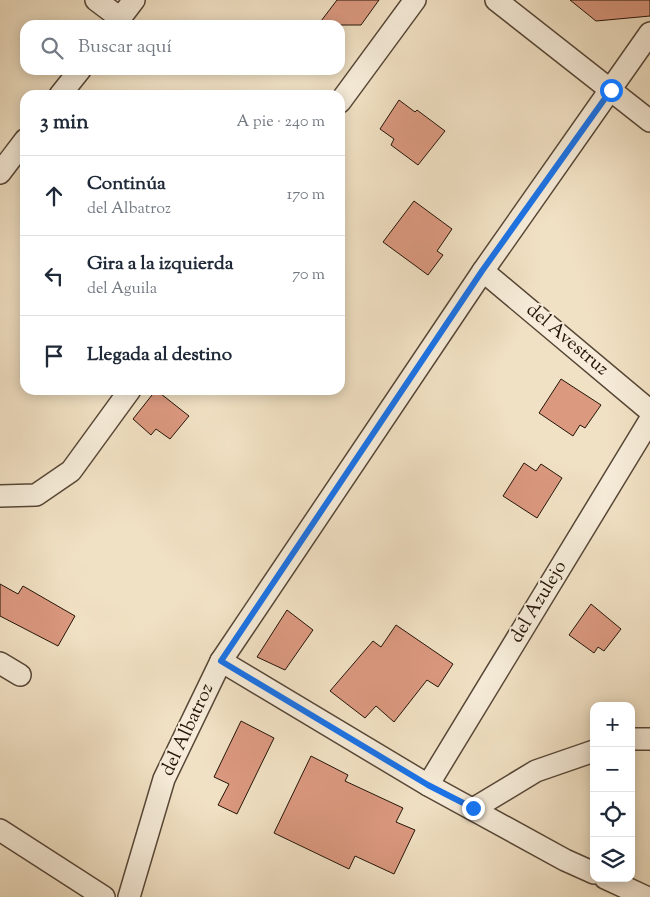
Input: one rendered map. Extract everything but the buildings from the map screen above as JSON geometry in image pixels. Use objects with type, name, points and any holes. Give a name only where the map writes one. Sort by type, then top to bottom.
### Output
[{"type":"street","points":[[96,0],[115,20]]},
{"type":"street","points":[[119,20],[134,0]]},
{"type":"street","points":[[345,95],[414,0]]},
{"type":"street","points":[[496,0],[650,121]]},
{"type":"street","name":"del Albatroz","points":[[129,897],[164,779],[221,661],[482,271],[650,33]]},
{"type":"street","points":[[64,90],[76,75]]},
{"type":"street","points":[[0,172],[20,146]]},
{"type":"street","name":"del Avestruz","points":[[482,271],[650,411]]},
{"type":"street","points":[[0,496],[36,494],[71,471],[126,395]]},
{"type":"street","name":"del Azulejo","points":[[428,785],[650,420]]},
{"type":"street","points":[[221,661],[428,785],[590,871]]},
{"type":"street","points":[[0,663],[20,676]]},
{"type":"street","points":[[635,739],[650,739]]},
{"type":"street","points":[[473,808],[536,771],[590,752]]},
{"type":"street","points":[[0,830],[104,897]]},
{"type":"street","points":[[614,882],[646,897]]},
{"type":"route","points":[[473,808],[428,785],[221,661],[482,271],[611,90]]}]
